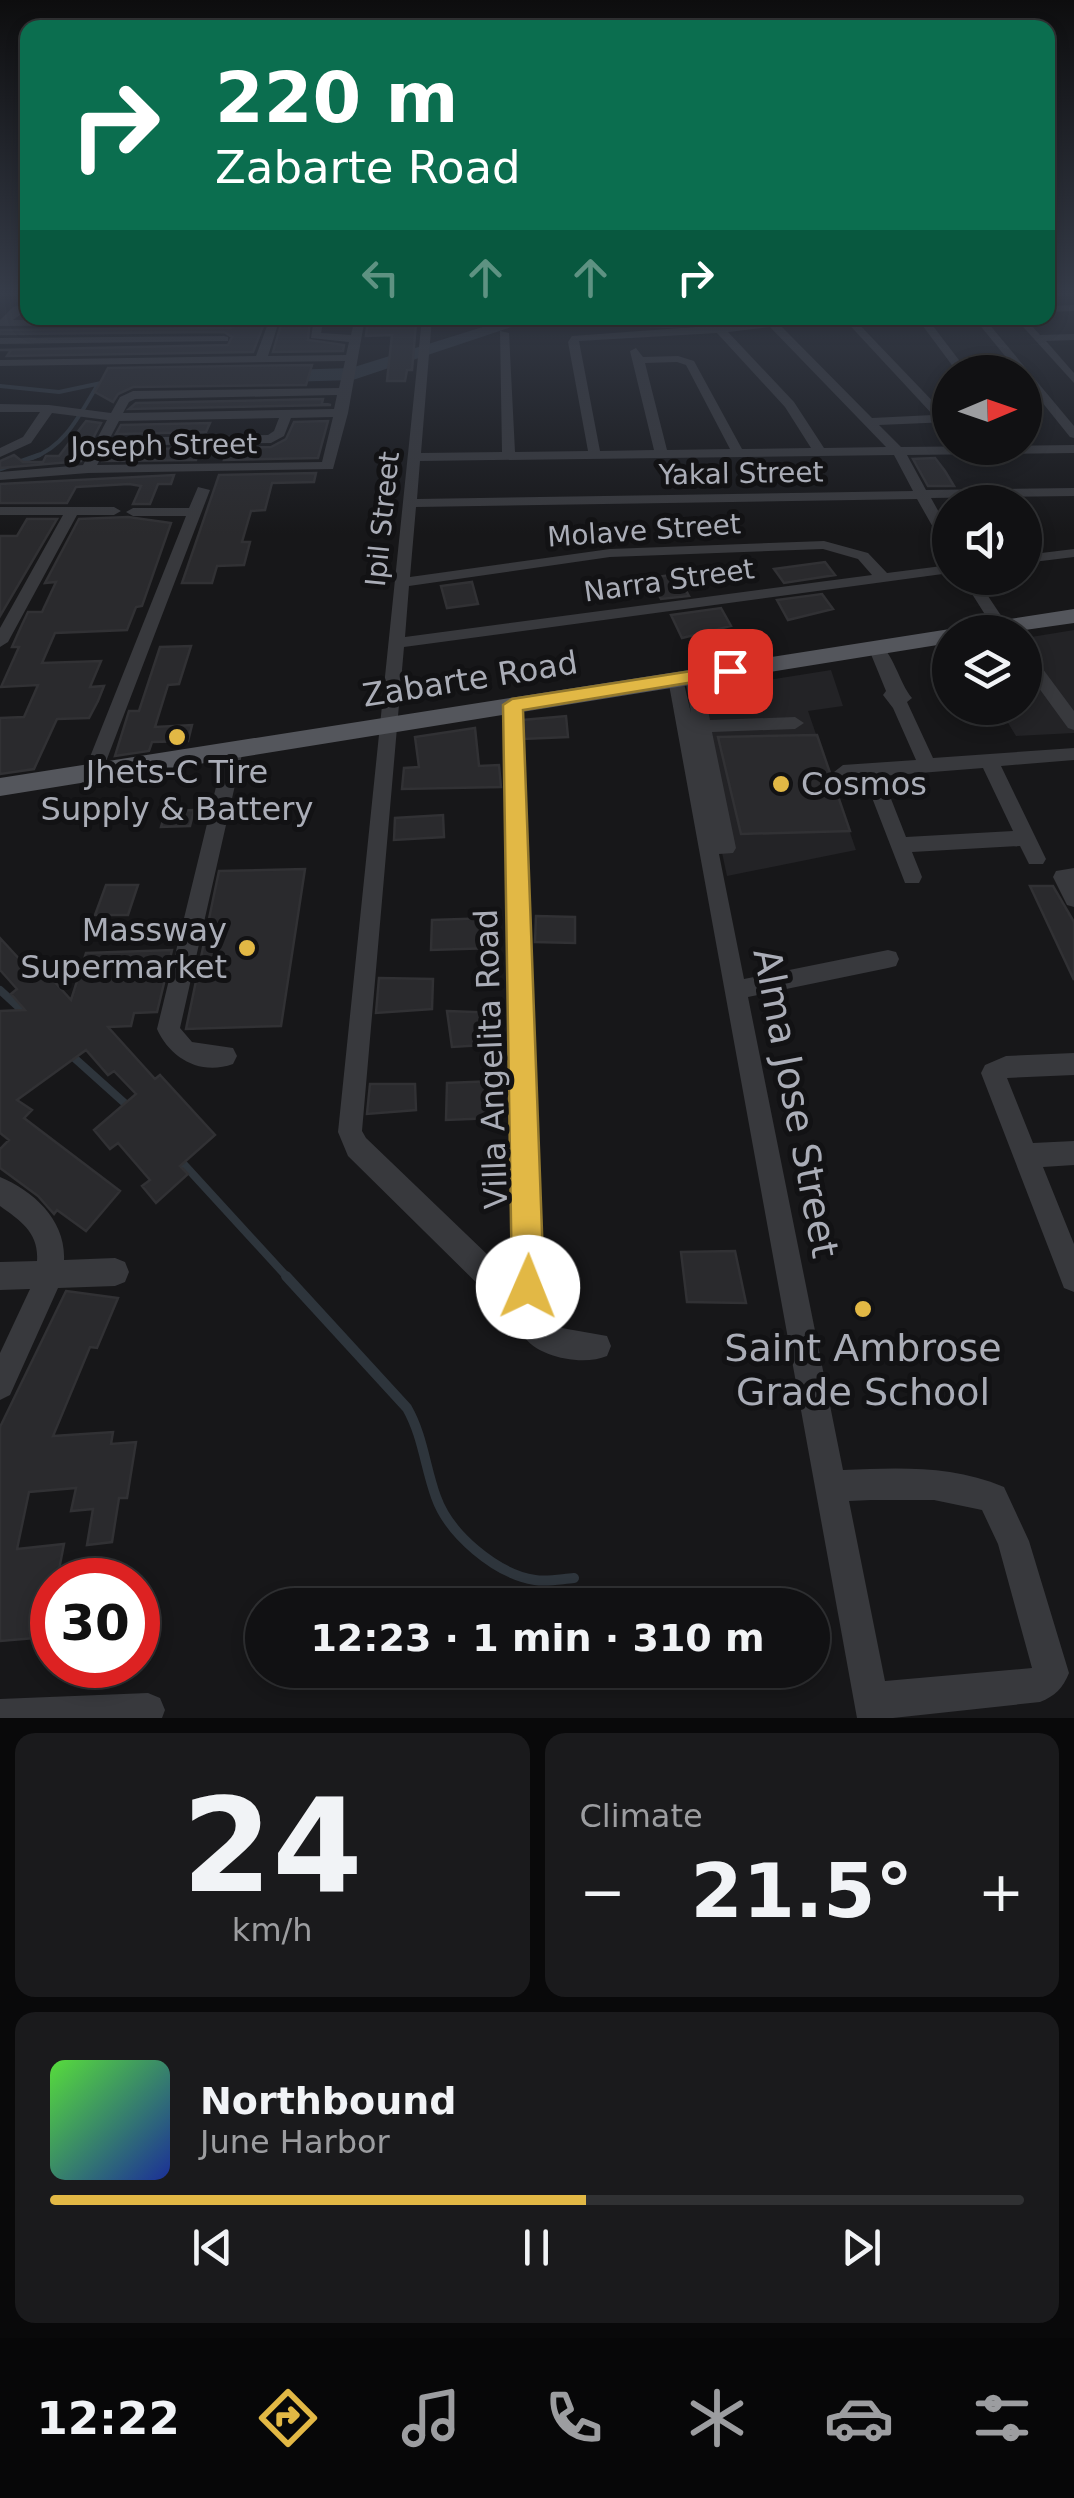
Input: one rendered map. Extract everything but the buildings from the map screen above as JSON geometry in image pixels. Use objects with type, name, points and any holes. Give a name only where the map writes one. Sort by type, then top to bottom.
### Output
[{"type":"main road","points":[[1042,622],[1074,616]]},
{"type":"main road","name":"Zabarte Road","points":[[0,787],[932,639]]},
{"type":"street","points":[[344,374],[349,375]]},
{"type":"street","name":"Ipil Street","points":[[386,726],[422,374]]},
{"type":"street","points":[[506,374],[509,456]]},
{"type":"street","points":[[578,374],[595,456]]},
{"type":"street","points":[[642,374],[662,456]]},
{"type":"street","points":[[696,374],[739,455]]},
{"type":"street","points":[[761,374],[790,405],[821,454]]},
{"type":"street","points":[[823,374],[898,453],[932,514]]},
{"type":"street","points":[[903,374],[932,404]]},
{"type":"street","points":[[88,469],[124,400],[132,396],[349,375]]},
{"type":"street","points":[[0,408],[114,417],[342,413],[349,375]]},
{"type":"street","points":[[1042,394],[1074,434]]},
{"type":"street","points":[[0,453],[27,440],[50,409]]},
{"type":"street","name":"Joseph Street","points":[[0,476],[88,469],[328,466],[342,413]]},
{"type":"street","points":[[103,442],[270,439],[280,433],[286,414]]},
{"type":"street","points":[[871,422],[932,419]]},
{"type":"street","points":[[1042,449],[1074,450]]},
{"type":"street","points":[[414,456],[932,452]]},
{"type":"street","points":[[93,772],[203,490]]},
{"type":"street","name":"Yakal Street","points":[[409,503],[1074,492]]},
{"type":"street","points":[[0,511],[114,512]]},
{"type":"street","points":[[0,642],[72,512]]},
{"type":"street","points":[[133,512],[195,512]]},
{"type":"street","name":"Molave Street","points":[[401,583],[595,554],[824,545],[863,556],[881,576]]},
{"type":"street","points":[[1042,557],[1074,553]]},
{"type":"street","name":"Narra Street","points":[[395,643],[932,571]]},
{"type":"street","points":[[876,648],[927,766]]},
{"type":"street","points":[[685,678],[704,726],[726,848]]},
{"type":"street","name":"Alma Jose Street","points":[[685,678],[736,990],[873,1709]]},
{"type":"street","points":[[1042,681],[1074,724]]},
{"type":"street","name":"Villa Angelita Road","points":[[386,726],[350,1132],[357,1147],[509,1295],[518,1298],[526,1296],[530,1277],[512,705]]},
{"type":"street","points":[[704,726],[796,723]]},
{"type":"street","points":[[224,1056],[187,1052],[175,1045],[168,1029],[234,750]]},
{"type":"street","points":[[843,772],[1068,754],[1074,774]]},
{"type":"street","points":[[988,760],[1036,858]]},
{"type":"street","points":[[871,770],[912,877]]},
{"type":"street","points":[[899,844],[1026,838]]},
{"type":"street","points":[[1074,876],[1063,877],[1074,899]]},
{"type":"street","points":[[736,990],[888,959]]},
{"type":"street","points":[[1073,1270],[993,1073],[1006,1067],[1074,1064]]},
{"type":"street","points":[[1025,1156],[1074,1153]]},
{"type":"street","points":[[0,1190],[46,1229],[52,1243],[49,1275],[0,1385]]},
{"type":"street","points":[[0,1276],[115,1272]]},
{"type":"street","points":[[526,1296],[534,1326],[553,1344],[598,1346]]},
{"type":"street","points":[[830,1486],[937,1485],[966,1488],[993,1498],[1013,1541],[1052,1673],[1040,1685],[873,1709]]},
{"type":"street","points":[[0,1716],[148,1710]]},
{"type":"shaded area","points":[[1074,630],[1074,733],[1016,736],[1009,725],[1042,725],[1042,635]]},
{"type":"shaded area","points":[[831,670],[843,706],[808,711],[856,850],[727,876],[692,712],[693,692]]},
{"type":"waterway","points":[[286,376],[347,374]]},
{"type":"waterway","points":[[0,386],[59,392],[106,382]]},
{"type":"waterway","points":[[32,458],[63,438],[97,386]]},
{"type":"waterway","points":[[0,469],[39,455]]},
{"type":"waterway","points":[[0,990],[25,1013]]},
{"type":"waterway","points":[[71,1055],[129,1107]]},
{"type":"waterway","points":[[179,1159],[288,1278]]},
{"type":"waterway","points":[[286,1276],[407,1408],[442,1511],[463,1538],[490,1561],[520,1576],[540,1581],[574,1578]]},
{"type":"place","name":"Jhets-C Tire Supply & Battery","points":[[177,737]]},
{"type":"place","name":"Cosmos","points":[[781,784]]},
{"type":"place","name":"Massway Supermarket","points":[[247,948]]},
{"type":"place","name":"Saint Ambrose Grade School","points":[[863,1309]]},
{"type":"route","points":[[528,1287],[512,705],[730,671]]}]
